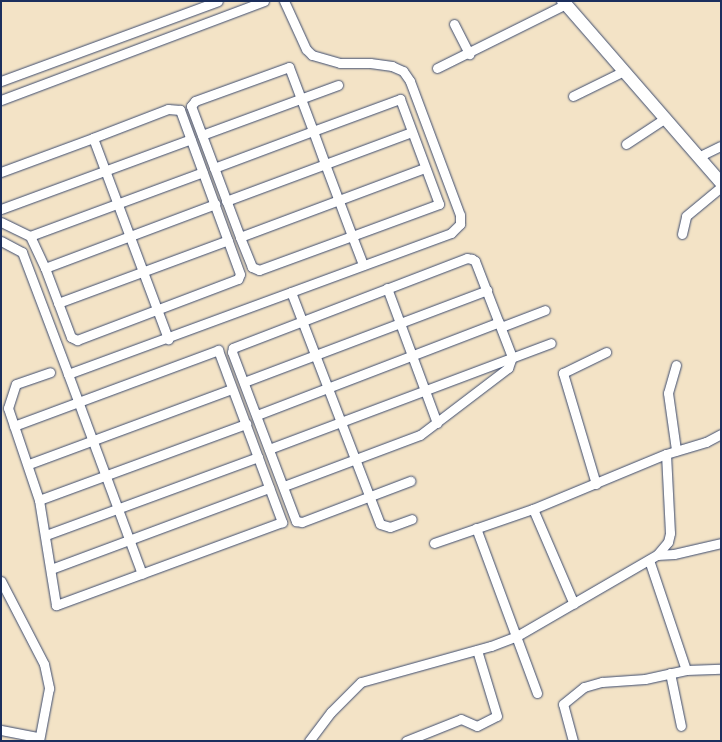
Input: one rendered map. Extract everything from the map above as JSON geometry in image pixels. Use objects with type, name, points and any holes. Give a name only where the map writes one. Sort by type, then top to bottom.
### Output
[{"type":"street","points":[[1,81],[218,1]]},
{"type":"street","points":[[1,100],[264,1]]},
{"type":"street","points":[[68,374],[168,339],[451,233],[460,224],[460,215],[410,81],[403,71],[392,66],[370,63],[340,63],[312,55],[306,50],[284,1]]},
{"type":"street","points":[[437,68],[468,54],[564,3],[622,72],[721,183]]},
{"type":"street","points":[[454,24],[468,54]]},
{"type":"street","points":[[214,168],[313,131],[400,99],[439,204],[352,236],[259,270],[252,268],[226,201],[191,106],[195,101],[285,67],[289,67],[313,131],[325,164],[339,200],[352,236],[363,265]]},
{"type":"street","points":[[573,96],[622,72]]},
{"type":"street","points":[[202,135],[338,85]]},
{"type":"street","points":[[1,172],[175,108],[180,110],[240,274],[238,279],[77,340],[71,337],[46,268],[30,236],[1,222]]},
{"type":"street","points":[[626,144],[664,119]]},
{"type":"street","points":[[226,201],[412,132]]},
{"type":"street","points":[[93,138],[168,339]]},
{"type":"street","points":[[1,209],[191,139]]},
{"type":"street","points":[[698,157],[721,146]]},
{"type":"street","points":[[240,237],[425,168]]},
{"type":"street","points":[[30,236],[203,172]]},
{"type":"street","points":[[682,234],[686,216],[721,186]]},
{"type":"street","points":[[46,268],[215,204]]},
{"type":"street","points":[[58,303],[228,240]]},
{"type":"street","points":[[1,241],[22,252],[142,574]]},
{"type":"street","points":[[284,486],[420,435],[437,424],[508,368],[512,357],[475,261],[467,258],[233,348],[232,352],[244,382],[269,448],[298,522],[410,481]]},
{"type":"street","points":[[387,288],[437,424]]},
{"type":"street","points":[[244,382],[487,290]]},
{"type":"street","points":[[291,292],[380,524],[390,527],[412,519]]},
{"type":"street","points":[[257,416],[412,356],[545,310]]},
{"type":"street","points":[[269,448],[551,343]]},
{"type":"street","points":[[14,426],[218,350],[282,522],[56,605],[46,535],[39,500],[29,464],[14,426],[8,408],[16,384],[50,372]]},
{"type":"street","points":[[596,484],[564,373],[606,352]]},
{"type":"street","points":[[676,365],[668,399],[676,450]]},
{"type":"street","points":[[29,464],[232,389]]},
{"type":"street","points":[[39,500],[246,424]]},
{"type":"street","points":[[434,543],[533,509],[676,450],[721,434]]},
{"type":"street","points":[[313,739],[331,712],[361,682],[477,650],[517,636],[657,555],[668,542],[670,533],[666,454]]},
{"type":"street","points":[[46,535],[258,457]]},
{"type":"street","points":[[51,569],[269,488]]},
{"type":"street","points":[[533,509],[574,604]]},
{"type":"street","points":[[476,528],[517,636],[536,692]]},
{"type":"street","points":[[657,555],[674,554],[721,543]]},
{"type":"street","points":[[649,560],[686,670]]},
{"type":"street","points":[[1,581],[44,664],[48,697],[39,739],[1,730]]},
{"type":"street","points":[[406,741],[461,719],[477,726],[497,716],[477,650]]},
{"type":"street","points":[[573,741],[564,710],[566,700],[584,687],[602,682],[645,679],[686,670],[721,669]]},
{"type":"street","points":[[670,673],[681,726]]}]
